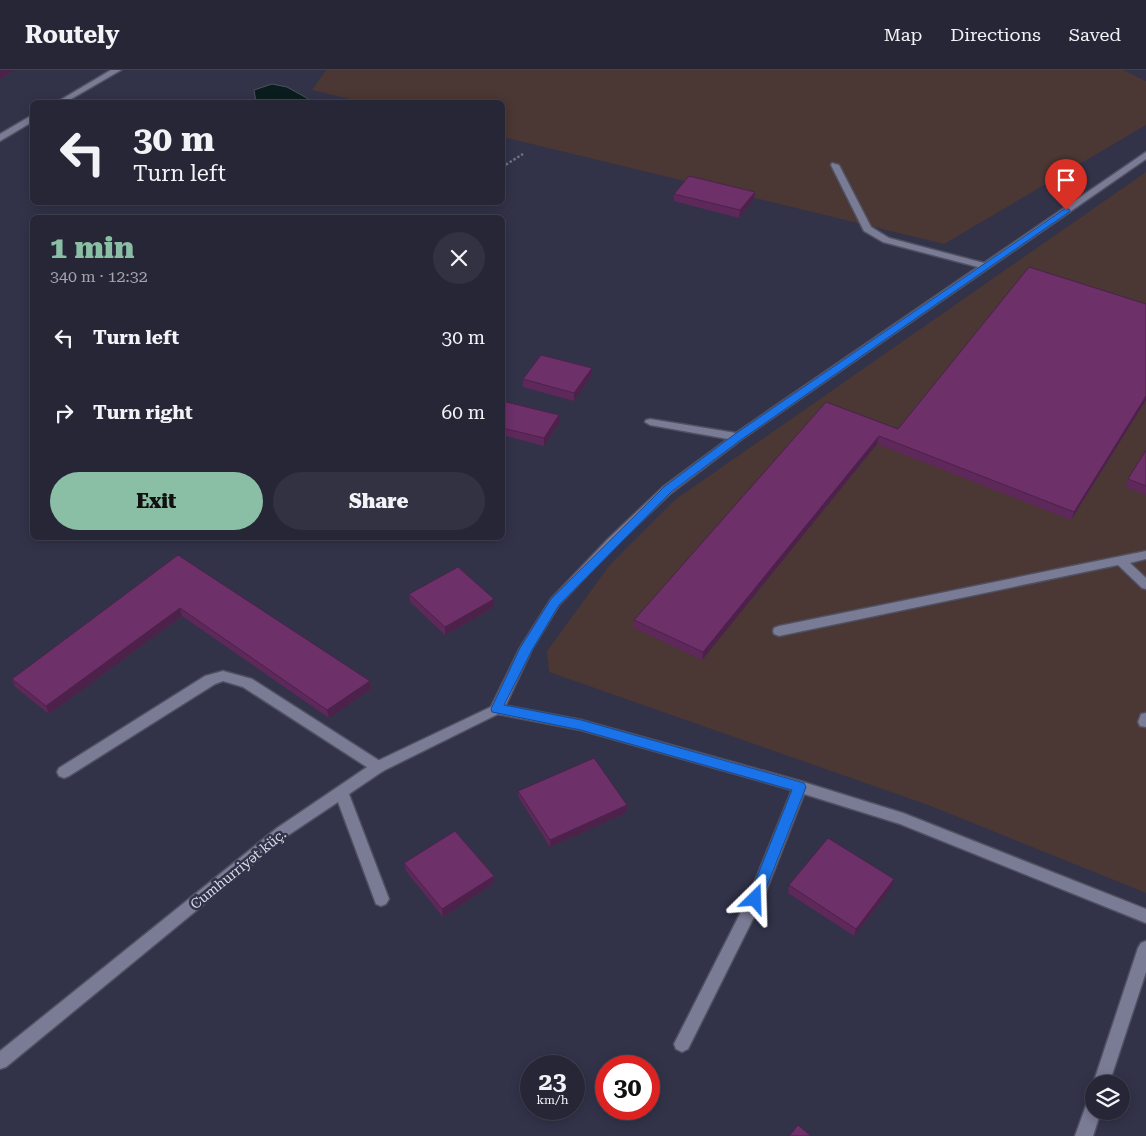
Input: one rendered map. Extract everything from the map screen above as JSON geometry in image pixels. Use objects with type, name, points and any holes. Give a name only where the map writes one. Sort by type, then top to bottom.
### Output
[{"type":"street","points":[[64,100],[117,70]]},
{"type":"street","points":[[0,138],[30,120]]},
{"type":"street","points":[[1146,155],[738,437],[667,490],[555,602],[526,648],[497,709],[581,725],[800,787],[903,819],[1146,916]]},
{"type":"street","points":[[834,165],[868,229],[875,235],[886,240],[985,266]]},
{"type":"street","points":[[650,422],[738,437]]},
{"type":"street","points":[[779,631],[1146,555]]},
{"type":"street","points":[[1121,561],[1146,585]]},
{"type":"street","points":[[64,772],[210,680],[223,676],[247,683],[378,767]]},
{"type":"street","name":"Cumhurriyət küç.","points":[[0,1062],[282,832],[378,767],[497,709]]},
{"type":"street","points":[[682,1044],[755,899],[800,787]]},
{"type":"street","points":[[341,792],[382,899]]},
{"type":"street","points":[[1104,1075],[1146,948]]},
{"type":"street","points":[[1084,1136],[1089,1120]]},
{"type":"path","points":[[505,165],[522,154]]},
{"type":"shaded area","points":[[326,70],[1123,70],[1146,81],[1146,125],[944,244],[505,137],[505,100],[354,100],[312,90]]},
{"type":"shaded area","points":[[272,84],[287,87],[310,100],[256,100],[254,90]]},
{"type":"shaded area","points":[[1146,172],[1146,893],[928,805],[549,672],[547,651],[609,566],[676,499]]},
{"type":"building","points":[[689,176],[755,192],[740,210],[674,194]]},
{"type":"building","points":[[1029,267],[1146,304],[1146,396],[1074,512],[879,436],[703,652],[634,620],[826,402],[898,429]]},
{"type":"building","points":[[541,355],[592,368],[574,393],[523,379]]},
{"type":"building","points":[[505,402],[559,415],[544,438],[505,429]]},
{"type":"building","points":[[1146,450],[1146,486],[1128,479]]},
{"type":"building","points":[[178,555],[370,681],[327,710],[180,608],[46,706],[12,679]]},
{"type":"building","points":[[458,567],[494,599],[445,627],[409,594]]},
{"type":"building","points":[[594,758],[627,805],[550,840],[518,791]]},
{"type":"building","points":[[455,831],[494,876],[442,909],[404,863]]},
{"type":"building","points":[[828,838],[894,879],[856,929],[789,885]]},
{"type":"building","points":[[798,1125],[811,1136],[789,1136]]},
{"type":"route","points":[[755,899],[800,787],[581,725],[497,709],[526,648],[555,602],[612,542],[667,490],[738,437],[1066,210]]}]
